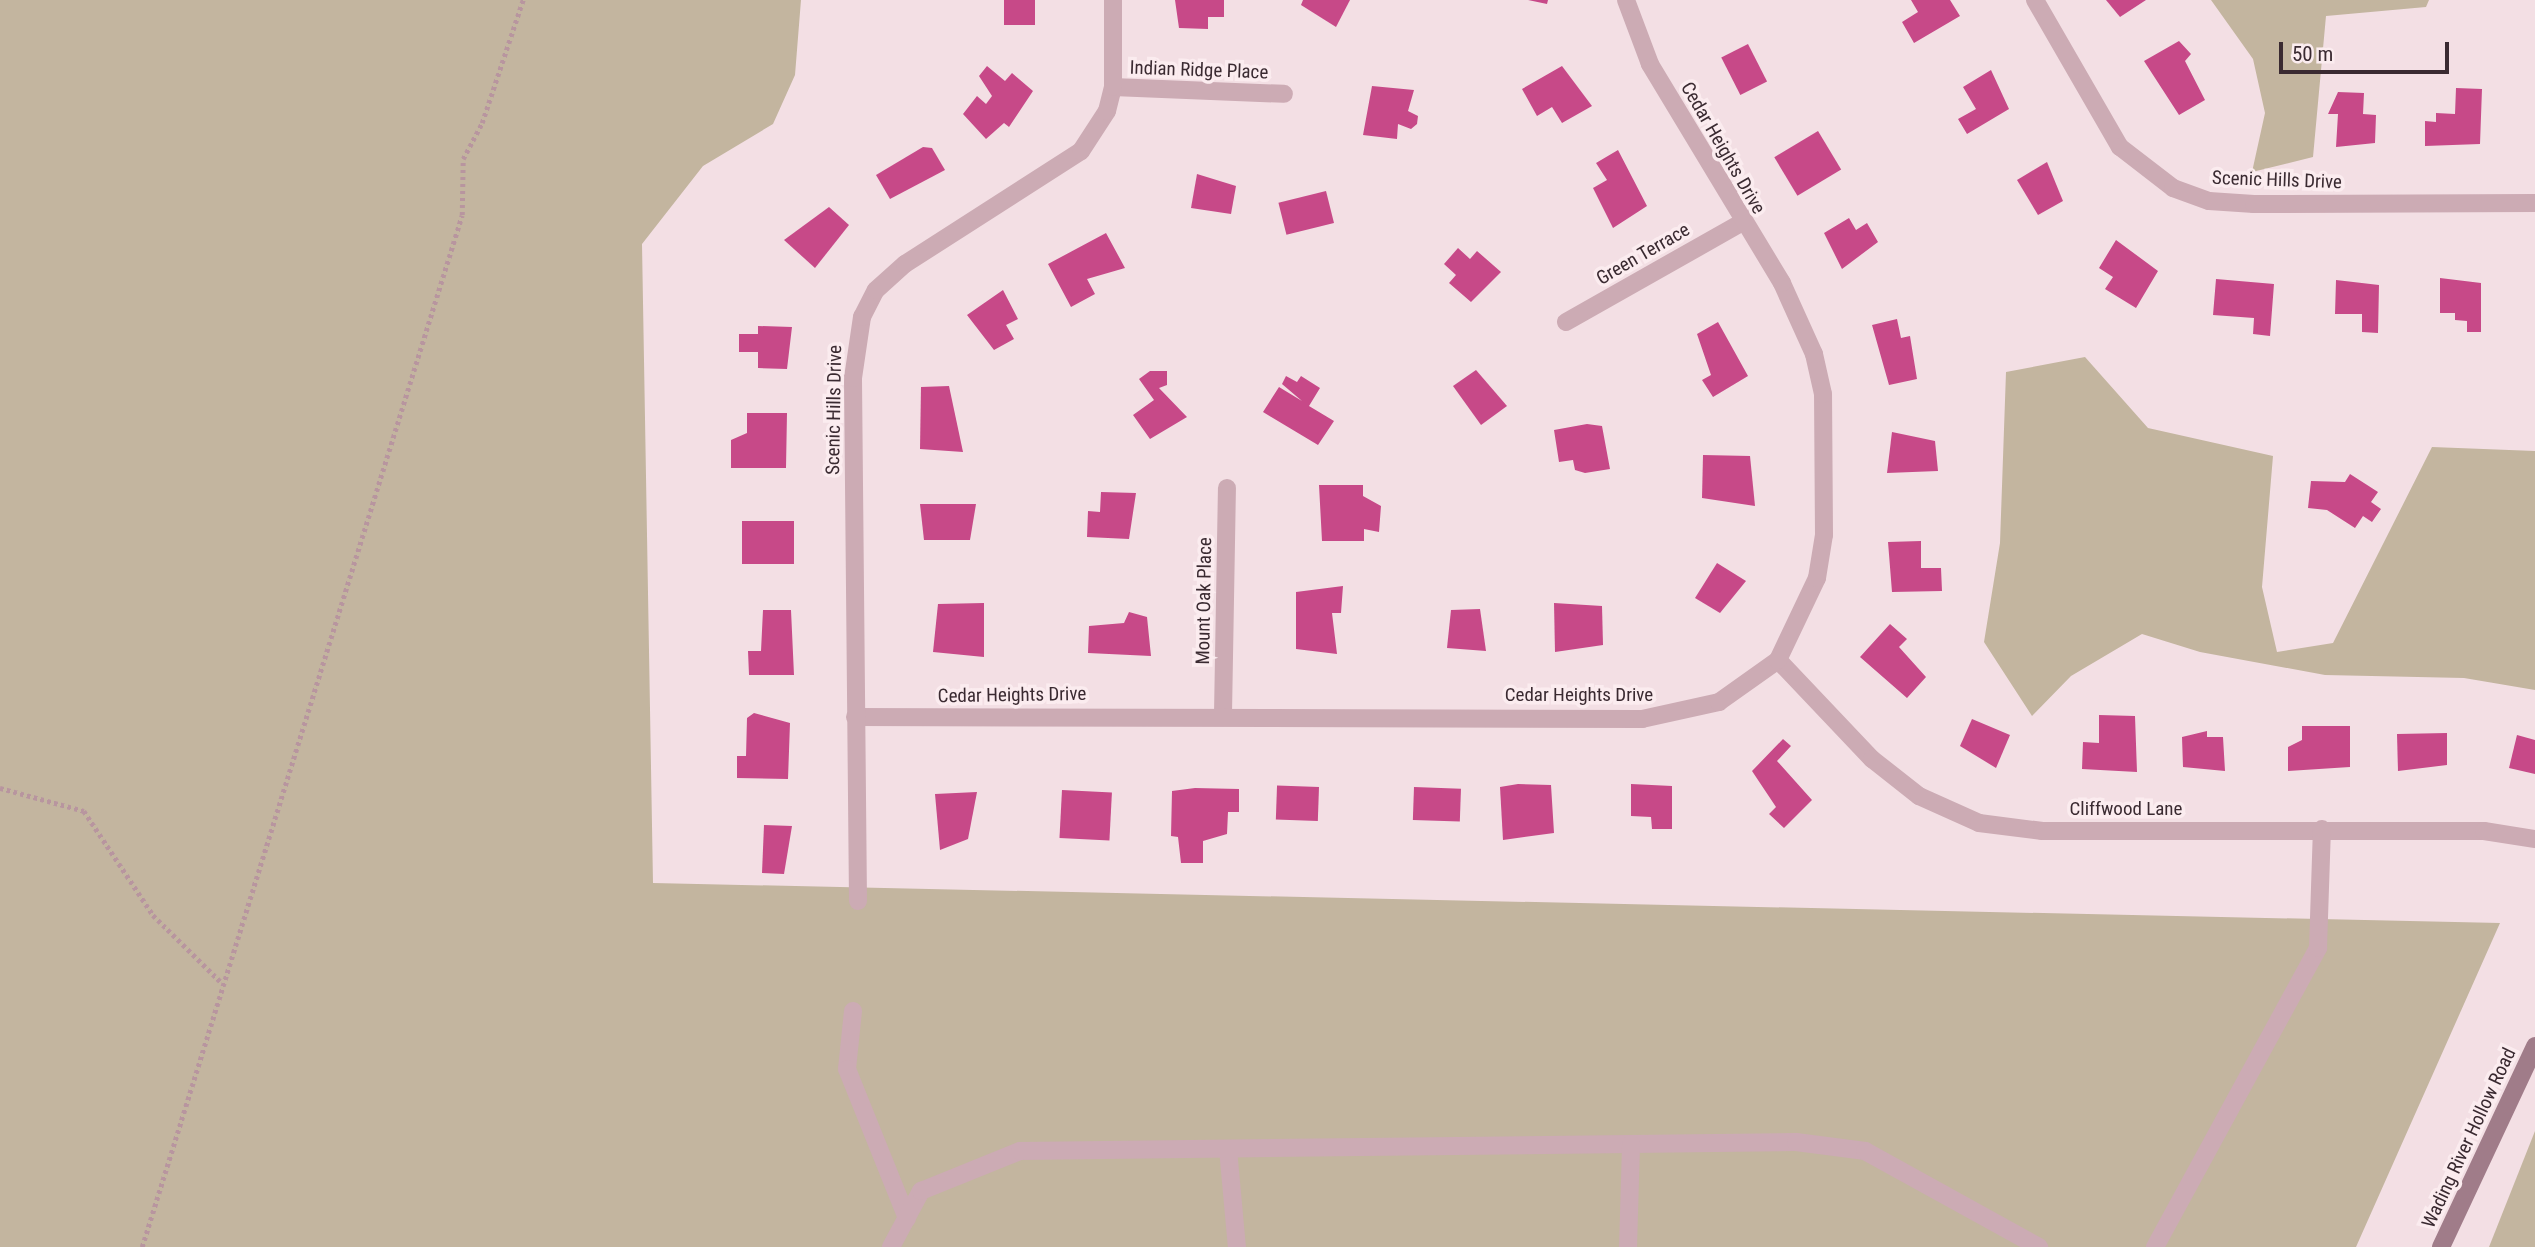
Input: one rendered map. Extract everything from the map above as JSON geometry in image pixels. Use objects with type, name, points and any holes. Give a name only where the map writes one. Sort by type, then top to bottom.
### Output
[{"type":"street","name":"Scenic Hills Drive","points":[[858,901],[853,378],[862,317],[876,290],[905,264],[1081,151],[1107,111],[1113,87],[1113,0]]},
{"type":"street","name":"Cedar Heights Drive","points":[[855,718],[1223,714],[1642,719],[1719,702],[1778,660],[1817,578],[1824,535],[1823,394],[1814,354],[1782,283],[1741,223],[1650,64],[1626,0]]},
{"type":"street","name":"Scenic Hills Drive","points":[[2035,0],[2120,147],[2173,188],[2209,201],[2254,204],[2535,203]]},
{"type":"street","name":"Indian Ridge Place","points":[[1113,87],[1284,94]]},
{"type":"street","name":"Green Terrace","points":[[1566,322],[1741,223]]},
{"type":"street","name":"Mount Oak Place","points":[[1223,714],[1227,488]]},
{"type":"street","name":"Cliffwood Lane","points":[[1778,660],[1882,767],[1919,796],[1979,823],[2042,831],[2484,831],[2535,839]]},
{"type":"street","points":[[2155,1247],[2318,948],[2322,829]]},
{"type":"street","points":[[853,1011],[847,1069],[907,1218]]},
{"type":"street","name":"Wading River Hollow Road","points":[[2441,1247],[2535,1046]]},
{"type":"street","points":[[891,1247],[921,1191],[1020,1151],[1796,1142],[1865,1151],[2039,1247]]},
{"type":"street","points":[[1628,1247],[1631,1144]]},
{"type":"street","points":[[1228,1149],[1237,1247]]},
{"type":"path","points":[[142,1247],[221,982],[462,215],[463,159],[482,123],[523,0]]},
{"type":"path","points":[[0,788],[83,811],[153,915],[221,982]]},
{"type":"shaded area","points":[[0,0],[801,0],[795,75],[773,124],[703,166],[642,244],[653,883],[2500,923],[2356,1247],[0,1247]]},
{"type":"shaded area","points":[[2211,0],[2429,0],[2426,7],[2326,16],[2313,157],[2252,172],[2265,113],[2253,59]]},
{"type":"shaded area","points":[[2085,357],[2148,428],[2273,456],[2262,587],[2277,652],[2333,643],[2432,447],[2535,451],[2535,690],[2464,678],[2325,675],[2200,652],[2142,634],[2071,676],[2032,716],[1984,642],[2000,543],[2006,372]]},
{"type":"shaded area","points":[[2535,1131],[2535,1247],[2489,1247]]},
{"type":"building","points":[[1004,0],[1035,0],[1035,25],[1004,25]]},
{"type":"building","points":[[1175,0],[1224,0],[1224,17],[1208,17],[1208,29],[1179,28]]},
{"type":"building","points":[[1303,0],[1350,0],[1336,27],[1301,5]]},
{"type":"building","points":[[1528,0],[1548,0],[1547,4]]},
{"type":"building","points":[[1911,0],[1950,0],[1960,16],[1914,43],[1902,22],[1918,12]]},
{"type":"building","points":[[2106,0],[2146,0],[2120,17]]},
{"type":"building","points":[[2179,41],[2191,54],[2185,61],[2205,100],[2179,115],[2144,61]]},
{"type":"building","points":[[1748,44],[1767,81],[1740,95],[1721,58]]},
{"type":"building","points":[[987,66],[1005,81],[1012,73],[1033,91],[1009,127],[1004,123],[986,139],[963,114],[977,96],[986,104],[992,96],[979,76]]},
{"type":"building","points":[[1562,66],[1592,106],[1562,123],[1552,107],[1537,116],[1522,89]]},
{"type":"building","points":[[1991,70],[2009,109],[1967,134],[1958,119],[1976,109],[1963,87]]},
{"type":"building","points":[[1372,86],[1414,90],[1408,111],[1418,116],[1417,124],[1411,129],[1398,124],[1397,139],[1363,135]]},
{"type":"building","points":[[2456,88],[2482,89],[2480,144],[2425,146],[2425,121],[2436,122],[2436,113],[2455,114]]},
{"type":"building","points":[[2338,92],[2364,93],[2363,114],[2376,115],[2375,143],[2336,147],[2338,114],[2328,114]]},
{"type":"building","points":[[1818,131],[1841,170],[1797,196],[1774,157]]},
{"type":"building","points":[[923,147],[932,148],[945,170],[890,199],[876,175]]},
{"type":"building","points":[[1618,150],[1647,206],[1613,228],[1593,188],[1607,180],[1596,163]]},
{"type":"building","points":[[2047,162],[2063,201],[2038,215],[2017,180]]},
{"type":"building","points":[[1197,174],[1236,186],[1231,214],[1191,208]]},
{"type":"building","points":[[1326,191],[1334,223],[1286,235],[1278,203]]},
{"type":"building","points":[[829,207],[849,225],[815,268],[784,240]]},
{"type":"building","points":[[1849,218],[1856,230],[1867,223],[1878,242],[1842,269],[1824,233]]},
{"type":"building","points":[[1106,233],[1125,268],[1087,279],[1095,294],[1071,307],[1048,264]]},
{"type":"building","points":[[2116,240],[2158,271],[2136,308],[2105,289],[2113,277],[2099,268]]},
{"type":"building","points":[[1458,248],[1470,259],[1477,251],[1501,272],[1471,302],[1449,283],[1456,275],[1444,264]]},
{"type":"building","points":[[2440,278],[2481,283],[2481,332],[2467,332],[2467,321],[2455,320],[2455,313],[2440,313]]},
{"type":"building","points":[[2216,279],[2274,284],[2270,336],[2253,334],[2254,318],[2213,315]]},
{"type":"building","points":[[2336,280],[2379,285],[2378,333],[2362,332],[2362,314],[2335,314]]},
{"type":"building","points":[[1003,290],[1018,319],[1006,325],[1014,339],[994,350],[967,315]]},
{"type":"building","points":[[1897,319],[1901,338],[1910,336],[1917,379],[1889,385],[1872,325]]},
{"type":"building","points":[[1718,322],[1748,376],[1713,397],[1702,380],[1711,375],[1697,334]]},
{"type":"building","points":[[758,326],[792,327],[787,369],[758,368],[758,352],[739,352],[739,334],[758,334]]},
{"type":"building","points":[[1476,370],[1507,406],[1481,425],[1453,386]]},
{"type":"building","points":[[1150,371],[1167,371],[1167,385],[1159,388],[1187,417],[1150,439],[1133,415],[1154,400],[1139,379]]},
{"type":"building","points":[[1286,376],[1297,382],[1301,376],[1320,388],[1309,406],[1334,421],[1318,445],[1263,412],[1279,387],[1302,401],[1282,384]]},
{"type":"building","points":[[949,386],[963,452],[920,449],[921,387]]},
{"type":"building","points":[[747,413],[787,413],[786,468],[731,468],[731,440],[747,433]]},
{"type":"building","points":[[1587,424],[1602,426],[1610,469],[1585,473],[1575,470],[1573,460],[1559,462],[1554,430]]},
{"type":"building","points":[[1892,432],[1935,441],[1938,471],[1887,473]]},
{"type":"building","points":[[1703,455],[1750,456],[1755,506],[1702,498]]},
{"type":"building","points":[[2350,474],[2378,492],[2371,502],[2381,509],[2372,522],[2363,516],[2355,528],[2327,510],[2308,508],[2311,481],[2345,482]]},
{"type":"building","points":[[1319,485],[1363,485],[1363,496],[1381,506],[1379,532],[1364,529],[1364,541],[1322,541]]},
{"type":"building","points":[[1101,492],[1136,493],[1129,539],[1087,537],[1088,511],[1100,512]]},
{"type":"building","points":[[920,504],[976,504],[970,540],[924,540]]},
{"type":"building","points":[[742,521],[794,521],[794,564],[742,564]]},
{"type":"building","points":[[1921,541],[1921,568],[1941,568],[1942,591],[1892,592],[1888,542]]},
{"type":"building","points":[[1717,563],[1746,581],[1720,613],[1695,598]]},
{"type":"building","points":[[1343,586],[1341,613],[1332,613],[1337,654],[1296,649],[1296,592]]},
{"type":"building","points":[[984,603],[984,657],[933,652],[938,604]]},
{"type":"building","points":[[1554,603],[1602,606],[1603,645],[1555,652]]},
{"type":"building","points":[[1480,609],[1486,651],[1447,648],[1451,610]]},
{"type":"building","points":[[763,610],[791,610],[794,675],[749,675],[748,651],[761,651]]},
{"type":"building","points":[[1129,612],[1147,617],[1151,656],[1088,653],[1089,626],[1124,623]]},
{"type":"building","points":[[1890,624],[1907,639],[1899,647],[1926,677],[1907,698],[1860,657]]},
{"type":"building","points":[[754,713],[790,723],[788,779],[737,778],[737,756],[746,756],[747,718]]},
{"type":"building","points":[[2099,715],[2135,716],[2137,772],[2082,769],[2083,742],[2099,743]]},
{"type":"building","points":[[1972,719],[2010,735],[1996,768],[1960,746]]},
{"type":"building","points":[[2302,726],[2350,726],[2350,767],[2288,771],[2288,747],[2302,740]]},
{"type":"building","points":[[2207,731],[2207,737],[2223,737],[2225,771],[2183,767],[2182,737]]},
{"type":"building","points":[[2447,733],[2447,765],[2398,771],[2397,734]]},
{"type":"building","points":[[2517,735],[2535,740],[2535,774],[2509,768]]},
{"type":"building","points":[[1783,739],[1791,746],[1777,761],[1812,800],[1784,828],[1769,814],[1776,807],[1752,771]]},
{"type":"building","points":[[1518,784],[1551,785],[1554,833],[1503,840],[1500,787]]},
{"type":"building","points":[[1631,784],[1672,786],[1672,829],[1652,829],[1651,817],[1631,816]]},
{"type":"building","points":[[1277,786],[1319,787],[1318,821],[1276,820]]},
{"type":"building","points":[[1414,787],[1461,789],[1460,822],[1413,820]]},
{"type":"building","points":[[1195,788],[1239,789],[1239,812],[1228,812],[1227,834],[1203,841],[1203,863],[1181,863],[1178,837],[1171,836],[1172,791]]},
{"type":"building","points":[[1062,790],[1112,793],[1109,841],[1059,838]]},
{"type":"building","points":[[977,792],[968,839],[940,850],[935,794]]},
{"type":"building","points":[[764,825],[792,826],[784,874],[762,873]]}]
